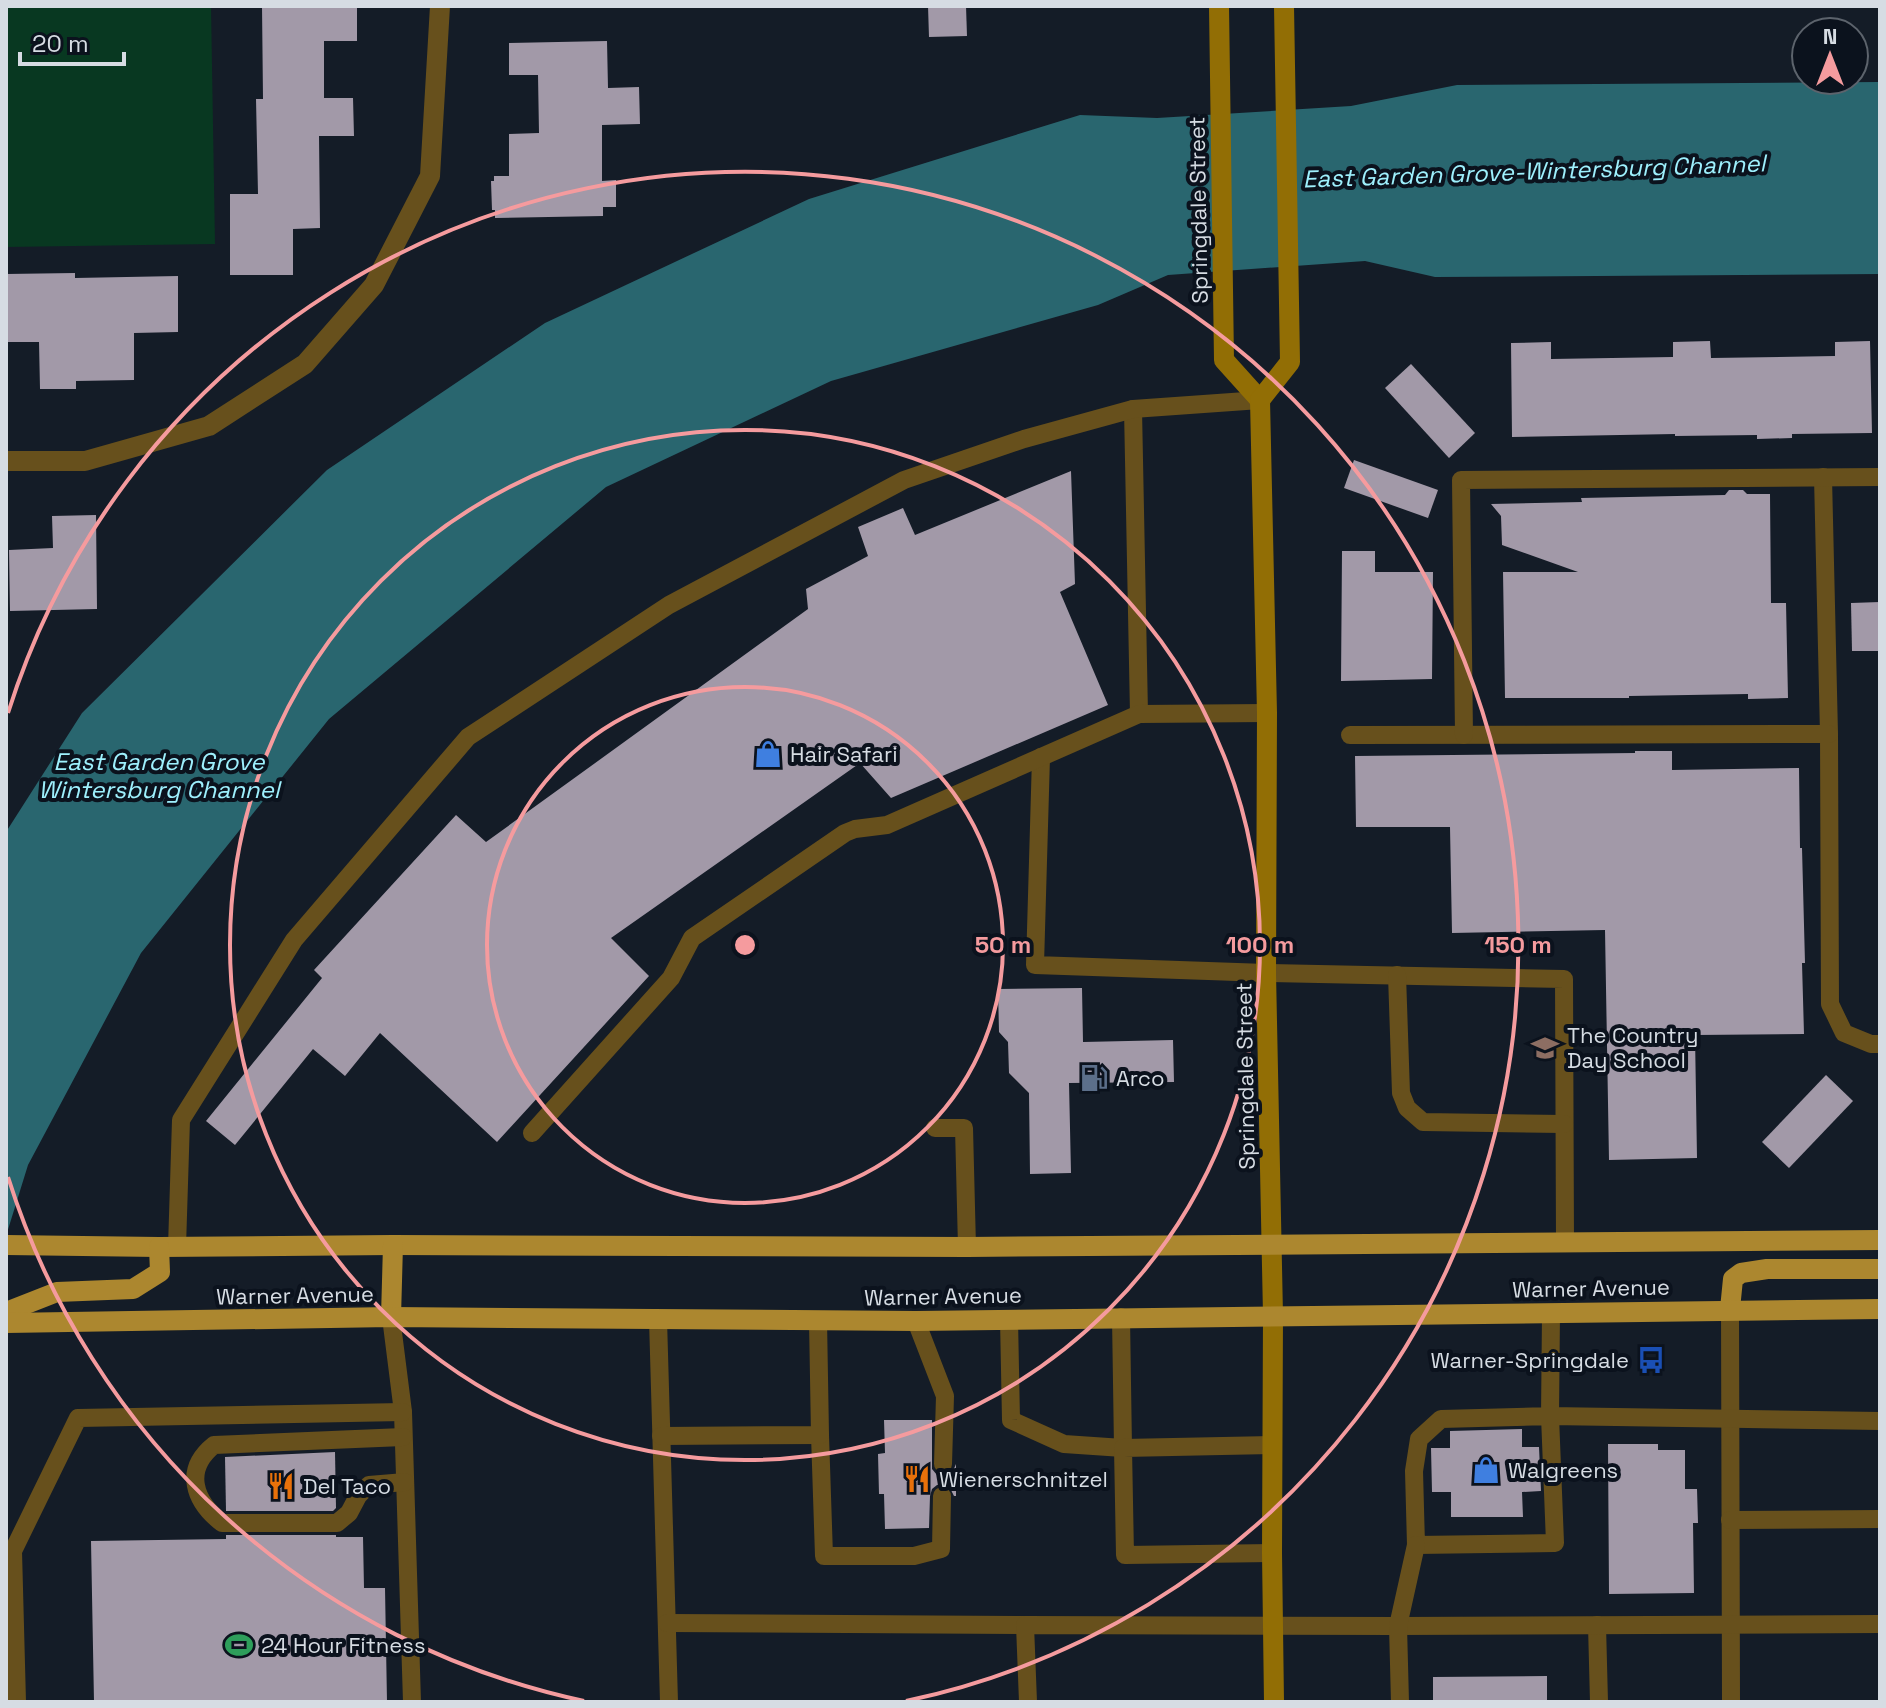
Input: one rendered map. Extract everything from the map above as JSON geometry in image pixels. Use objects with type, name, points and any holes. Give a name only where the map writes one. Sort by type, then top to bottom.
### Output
[{"type":"main road","name":"Springdale Street","points":[[1219,6],[1224,360],[1260,400],[1267,713],[1266,973],[1273,1315],[1274,1702]]},
{"type":"main road","points":[[1260,400],[1290,362],[1284,6]]},
{"type":"main road","name":"Warner Avenue","points":[[7,1245],[967,1247],[1880,1240]]},
{"type":"main road","points":[[391,1317],[393,1245]]},
{"type":"main road","points":[[6,1312],[57,1292],[133,1289],[160,1272],[168,1247]]},
{"type":"main road","points":[[1730,1309],[1733,1279],[1741,1273],[1767,1269],[1880,1269]]},
{"type":"main road","name":"Warner Avenue","points":[[6,1323],[391,1317],[916,1321],[1880,1309]]},
{"type":"street","points":[[6,461],[85,461],[209,426],[305,364],[374,285],[430,176],[440,6]]},
{"type":"lane","points":[[168,1247],[181,1120],[294,940],[468,737],[669,605],[904,480],[1024,439],[1133,409],[1260,400]]},
{"type":"lane","points":[[1133,409],[1139,714]]},
{"type":"lane","points":[[1823,477],[1829,734],[1830,1004],[1844,1033],[1871,1044],[1880,1044]]},
{"type":"lane","points":[[1464,735],[1461,480],[1880,477]]},
{"type":"lane","points":[[532,1133],[671,978],[692,938],[845,833],[887,825],[1139,714],[1267,713]]},
{"type":"lane","points":[[1350,735],[1829,734]]},
{"type":"lane","points":[[1041,757],[1035,965],[1564,979],[1565,1243]]},
{"type":"lane","points":[[1397,975],[1401,1093],[1407,1108],[1423,1122],[1564,1124]]},
{"type":"lane","points":[[935,1128],[964,1128],[967,1247]]},
{"type":"lane","points":[[1730,1309],[1731,1702]]},
{"type":"lane","points":[[1416,1545],[1555,1543],[1550,1416],[1551,1313]]},
{"type":"lane","points":[[391,1317],[403,1412],[412,1702]]},
{"type":"lane","points":[[1121,1317],[1125,1555],[1272,1553]]},
{"type":"lane","points":[[658,1319],[669,1702]]},
{"type":"lane","points":[[1009,1319],[1011,1420],[1064,1444],[1123,1448],[1273,1445]]},
{"type":"lane","points":[[818,1320],[824,1556],[914,1556],[941,1549],[942,1496]]},
{"type":"lane","points":[[916,1321],[945,1396],[943,1464]]},
{"type":"lane","points":[[17,1702],[13,1551],[78,1418],[403,1412]]},
{"type":"lane","points":[[1400,1702],[1398,1626],[1416,1545],[1414,1471],[1419,1439],[1441,1419],[1550,1416],[1880,1421]]},
{"type":"lane","points":[[661,1436],[820,1435]]},
{"type":"lane","points":[[403,1437],[214,1445],[204,1453],[195,1472],[199,1496],[209,1513],[222,1523],[337,1523],[349,1513],[358,1496],[369,1485],[405,1482]]},
{"type":"lane","points":[[1730,1520],[1880,1519]]},
{"type":"lane","points":[[667,1623],[1273,1626],[1880,1624]]},
{"type":"lane","points":[[1025,1625],[1028,1702]]},
{"type":"lane","points":[[1597,1625],[1599,1702]]},
{"type":"green space","points":[[6,6],[211,6],[215,244],[6,247]]},
{"type":"water","name":"East Garden Grove Wintersburg Channel","points":[[1870,82],[1880,82],[1880,274],[1435,277],[1365,261],[1168,275],[1098,305],[831,381],[606,487],[329,719],[141,953],[28,1165],[6,1236],[6,832],[82,713],[327,470],[545,323],[809,199],[1080,115],[1157,118],[1351,106],[1457,85],[1790,83],[1790,96],[1870,96]]},
{"type":"building","points":[[262,6],[357,6],[357,41],[324,41],[324,98],[353,98],[354,136],[319,136],[320,228],[293,229],[293,275],[230,275],[230,194],[258,194],[256,99],[263,99]]},
{"type":"building","points":[[928,6],[966,6],[967,36],[929,37]]},
{"type":"building","points":[[607,41],[608,88],[639,87],[640,124],[602,125],[602,181],[616,180],[616,207],[603,207],[603,216],[495,218],[491,181],[494,181],[494,176],[509,176],[509,134],[539,133],[538,75],[509,75],[509,43]]},
{"type":"building","points":[[75,273],[75,278],[178,276],[178,332],[134,333],[134,380],[76,381],[76,389],[40,389],[39,342],[6,342],[6,274]]},
{"type":"building","points":[[1710,341],[1711,358],[1835,356],[1835,342],[1870,341],[1872,433],[1792,434],[1792,438],[1757,439],[1757,435],[1675,434],[1512,437],[1511,343],[1551,342],[1551,359],[1673,357],[1673,342]]},
{"type":"building","points":[[1411,364],[1475,433],[1449,458],[1385,388]]},
{"type":"building","points":[[1354,460],[1438,490],[1428,518],[1344,488]]},
{"type":"building","points":[[1071,471],[1075,584],[1060,592],[1108,705],[891,798],[860,763],[611,938],[649,976],[497,1142],[380,1033],[345,1076],[313,1049],[235,1145],[206,1121],[322,978],[314,970],[456,815],[486,842],[808,609],[806,589],[868,556],[858,527],[903,508],[915,535]]},
{"type":"building","points":[[1729,490],[1770,494],[1771,603],[1786,603],[1788,698],[1748,699],[1748,694],[1505,698],[1503,572],[1578,572],[1502,545],[1501,516],[1491,504],[1582,502],[1581,498],[1725,495]]},
{"type":"building","points":[[96,515],[97,609],[10,611],[9,550],[53,548],[52,516]]},
{"type":"building","points":[[1342,551],[1375,551],[1375,572],[1433,572],[1432,679],[1341,681]]},
{"type":"building","points":[[1880,602],[1880,651],[1852,651],[1851,603]]},
{"type":"building","points":[[1672,751],[1672,770],[1799,768],[1804,1034],[1695,1035],[1697,1158],[1609,1160],[1605,930],[1452,933],[1450,827],[1356,827],[1355,756]]},
{"type":"building","name":"Arco","points":[[1082,988],[1083,1042],[1173,1040],[1174,1082],[1069,1083],[1071,1173],[1030,1174],[1029,1093],[1009,1073],[1008,1042],[999,1032],[998,989]]},
{"type":"building","points":[[1826,1075],[1853,1101],[1789,1168],[1762,1142]]},
{"type":"building","name":"Wienerschnitzel","points":[[884,1420],[932,1420],[932,1469],[943,1476],[953,1471],[956,1464],[956,1496],[949,1486],[943,1484],[932,1489],[929,1528],[885,1529],[884,1494],[879,1494],[878,1454],[885,1453]]},
{"type":"building","name":"Walgreens","points":[[1522,1429],[1522,1447],[1539,1447],[1541,1491],[1522,1492],[1523,1517],[1451,1517],[1451,1492],[1432,1492],[1431,1448],[1450,1448],[1450,1431]]},
{"type":"building","points":[[1608,1444],[1658,1444],[1658,1450],[1685,1450],[1685,1489],[1697,1489],[1698,1523],[1693,1523],[1694,1593],[1609,1594]]},
{"type":"building","name":"Del Taco","points":[[335,1452],[336,1508],[333,1511],[226,1511],[225,1457]]},
{"type":"building","name":"24 Hour Fitness","points":[[226,1535],[363,1537],[364,1588],[385,1588],[387,1702],[94,1702],[91,1541],[226,1539]]},
{"type":"building","points":[[1547,1676],[1547,1702],[1433,1702],[1433,1677]]},
{"type":"place","name":"Hair Safari","points":[[768,754]]},
{"type":"place","name":"The Country Day School","points":[[1545,1048]]},
{"type":"place","name":"Arco","points":[[1094,1078]]},
{"type":"place","name":"Warner-Springdale","points":[[1651,1360]]},
{"type":"place","name":"Walgreens","points":[[1486,1470]]},
{"type":"place","name":"Wienerschnitzel","points":[[917,1479]]},
{"type":"place","name":"Del Taco","points":[[281,1486]]},
{"type":"place","name":"24 Hour Fitness","points":[[239,1645]]},
{"type":"water label","name":"East Garden Grove-Wintersburg Channel","points":[[1534,171]]}]
